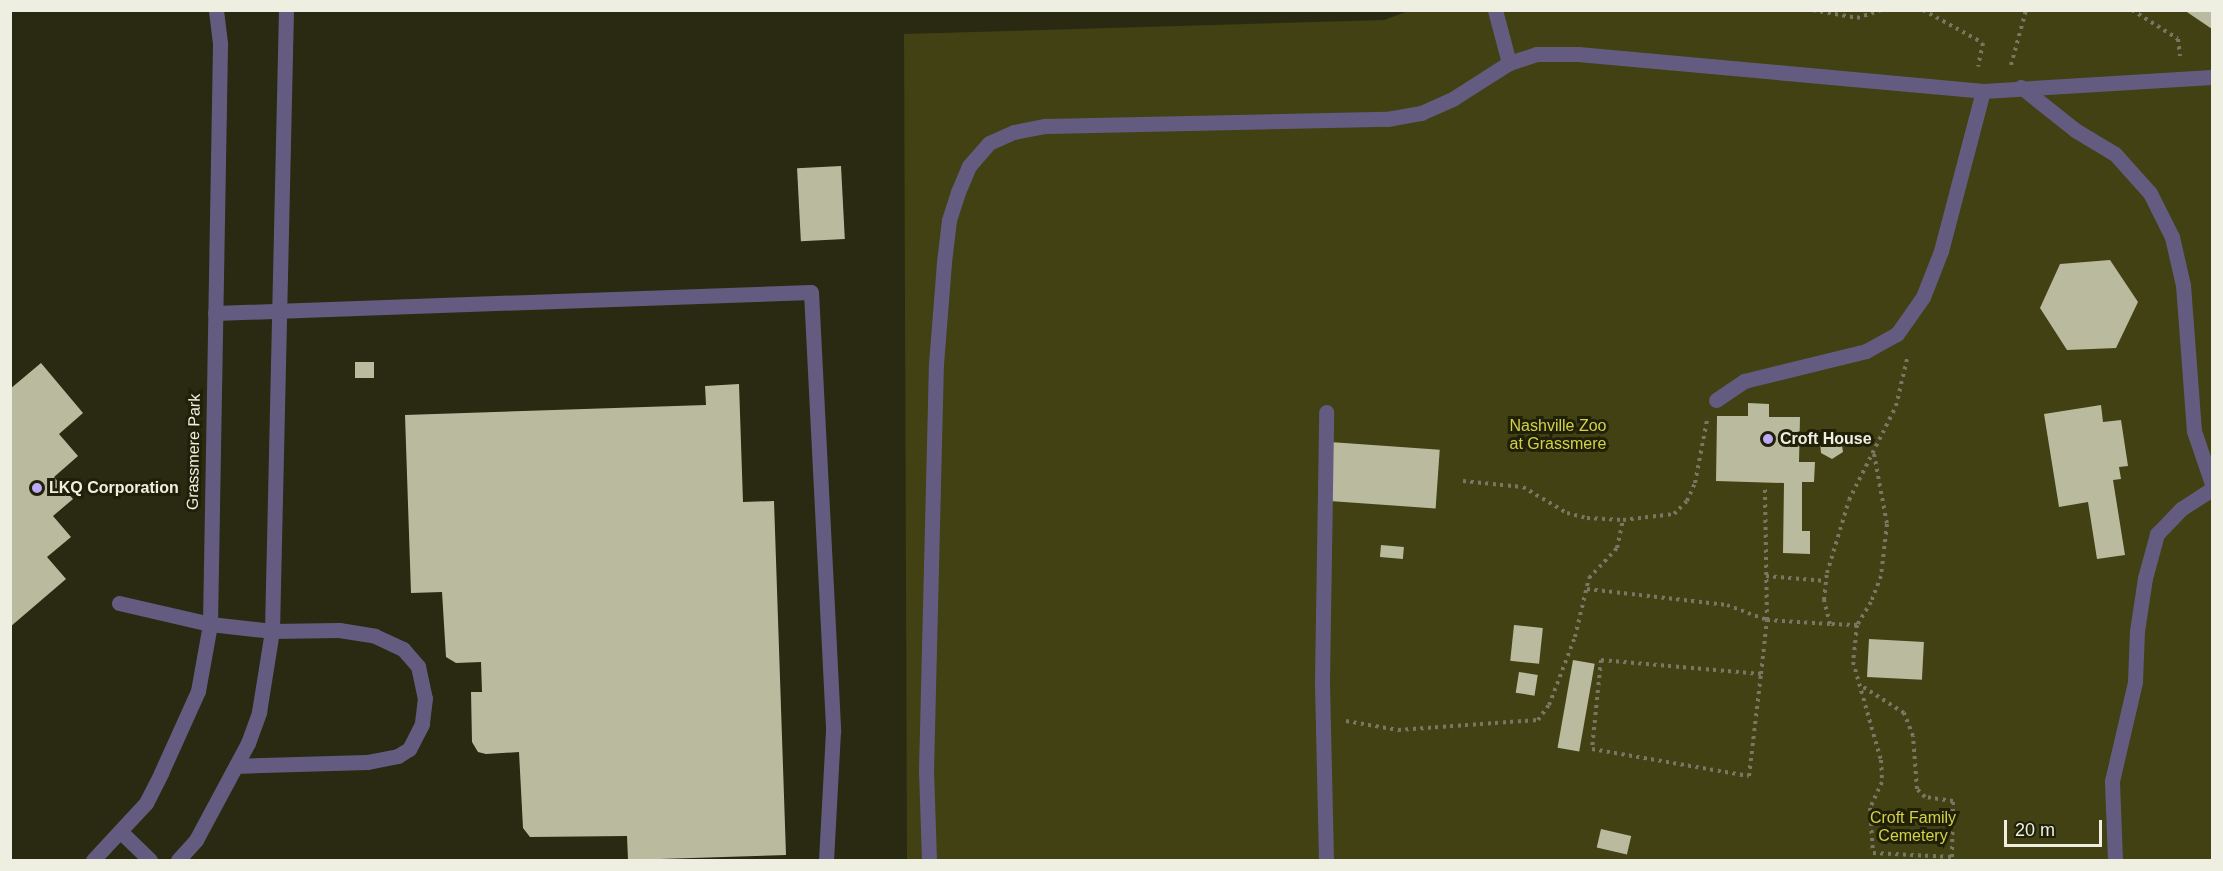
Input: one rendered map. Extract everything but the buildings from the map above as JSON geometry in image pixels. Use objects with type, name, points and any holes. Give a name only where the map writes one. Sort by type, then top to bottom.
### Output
[{"type":"street","name":"Grassmere Park","points":[[93,861],[122,833],[146,803],[198,691],[210,624],[220,43],[216,10]]},
{"type":"street","points":[[178,861],[196,840],[236,766],[259,712],[272,631],[281,312],[286,10]]},
{"type":"street","points":[[1495,10],[1509,63]]},
{"type":"street","points":[[929,861],[927,759],[936,364],[949,220],[969,166],[989,143],[1014,132],[1046,126],[1387,120],[1421,113],[1455,98],[1509,63],[1536,54],[1578,54],[1978,91],[2212,77]]},
{"type":"street","points":[[2021,87],[2075,130],[2115,154],[2150,194],[2166,226],[2179,260],[2183,285],[2194,430],[2212,484]]},
{"type":"street","points":[[1716,400],[1744,381],[1866,351],[1897,334],[1923,297],[1941,251],[1978,91]]},
{"type":"street","points":[[214,313],[811,292],[833,731],[826,861]]},
{"type":"street","points":[[1326,412],[1322,702],[1326,861]]},
{"type":"street","points":[[2115,861],[2112,781],[2135,682],[2137,631],[2145,578],[2157,534],[2181,509],[2212,489]]},
{"type":"street","points":[[119,603],[210,624],[272,631],[339,630],[393,643],[411,657],[421,675],[425,698],[422,724],[409,749],[392,759],[236,766]]},
{"type":"street","points":[[122,833],[150,861]]},
{"type":"path","points":[[1813,10],[1857,18],[1882,10]]},
{"type":"path","points":[[1923,10],[1983,43],[1978,91]]},
{"type":"path","points":[[2005,89],[2026,10]]},
{"type":"path","points":[[2132,10],[2178,39],[2184,78]]},
{"type":"path","points":[[1830,624],[1824,600],[1826,581],[1849,500],[1896,406],[1910,348]]},
{"type":"path","points":[[1463,481],[1523,487],[1567,513],[1623,520],[1674,514],[1687,501],[1716,400]]},
{"type":"path","points":[[1860,685],[1904,713],[1913,736],[1917,789],[1925,797],[1953,801],[1952,857],[1874,853],[1870,808],[1882,782],[1881,760],[1853,662],[1857,625],[1871,602],[1886,547],[1887,524],[1874,454]]},
{"type":"path","points":[[1761,674],[1601,660],[1592,748],[1749,776],[1761,674],[1767,620],[1764,488]]},
{"type":"path","points":[[1322,702],[1352,724],[1376,729],[1538,720],[1549,705],[1575,637],[1589,578],[1617,548],[1623,520]]},
{"type":"path","points":[[1766,576],[1826,581]]},
{"type":"path","points":[[1587,589],[1727,605],[1767,620],[1857,625]]},
{"type":"green space","name":"Nashville Zoo at Grassmere","points":[[1411,10],[2212,11],[2212,860],[907,860],[904,34],[1384,20]]},
{"type":"place","name":"Croft House","points":[[1768,439]]},
{"type":"place","name":"LKQ Corporation","points":[[37,488]]},
{"type":"park label","name":"Croft Family Cemetery","points":[[1913,827]]}]
